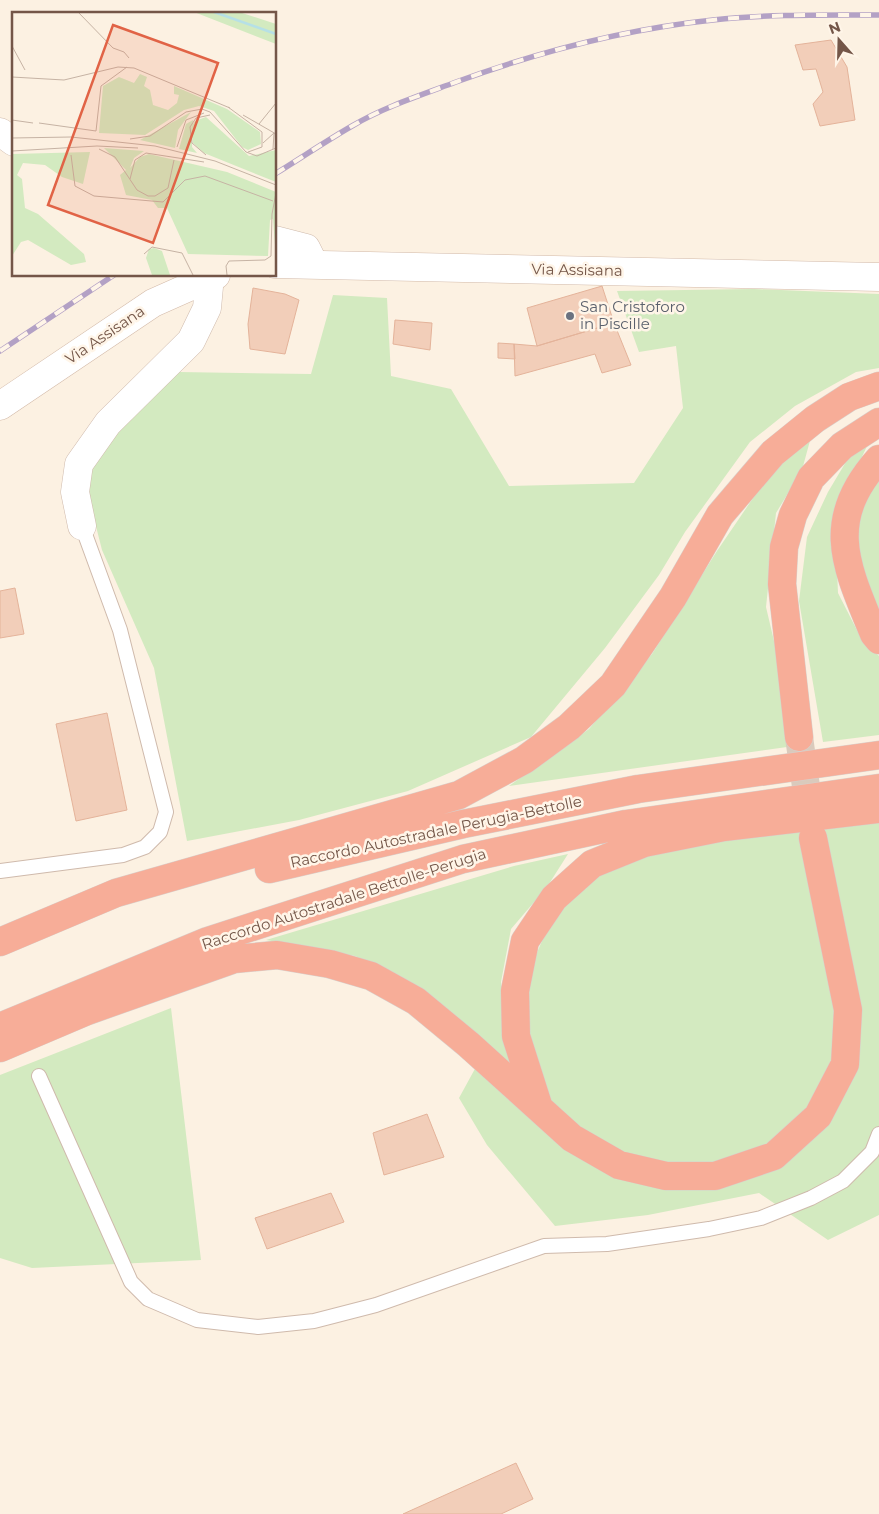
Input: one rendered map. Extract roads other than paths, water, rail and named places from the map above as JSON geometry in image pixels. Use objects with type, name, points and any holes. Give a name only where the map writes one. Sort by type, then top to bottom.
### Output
[{"type":"highway","points":[[0,943],[116,893],[459,795],[524,760],[569,727],[612,685],[673,598],[720,515],[773,454],[815,419],[842,402],[879,386]]},
{"type":"highway","points":[[799,737],[782,584],[784,546],[793,514],[811,478],[842,446],[879,422]]},
{"type":"highway","points":[[879,459],[868,472],[850,501],[844,530],[845,555],[854,587],[874,634],[879,640]]},
{"type":"highway","name":"Raccordo Autostradale Perugia-Bettolle","points":[[0,943],[299,861],[463,824],[638,789],[879,755]]},
{"type":"highway","name":"Raccordo Autostradale Bettolle-Perugia","points":[[0,1027],[208,941],[463,858],[626,824],[879,788]]},
{"type":"highway","points":[[538,1106],[516,1036],[516,983],[525,941],[554,898],[592,864],[644,843],[724,827],[879,809]]},
{"type":"highway","points":[[0,1048],[87,1011],[234,959],[277,955],[330,964],[371,976],[409,997],[468,1044],[572,1138],[619,1166],[666,1176],[715,1176],[774,1156],[818,1116],[846,1064],[848,1010],[813,838]]},
{"type":"main road","points":[[0,132],[12,141]]},
{"type":"main road","points":[[276,240],[306,248],[314,264]]},
{"type":"main road","name":"Via Assisana","points":[[276,264],[879,277]]},
{"type":"main road","points":[[82,526],[76,492],[78,464],[108,423],[191,341],[207,308],[213,276]]},
{"type":"main road","name":"Via Assisana","points":[[0,406],[152,303],[213,276]]},
{"type":"lane","points":[[0,871],[130,852],[145,847],[160,832],[166,812],[120,630],[82,526]]},
{"type":"lane","points":[[39,1076],[131,1282],[148,1299],[197,1320],[258,1327],[314,1321],[376,1305],[544,1246],[607,1244],[709,1229],[761,1218],[811,1198],[844,1181],[872,1152],[879,1134]]},
{"type":"tunnel","points":[[799,737],[811,822]]},
{"type":"railway","points":[[276,173],[364,119],[390,107],[487,71],[583,43],[648,29],[734,18],[879,15]]},
{"type":"railway","points":[[0,351],[112,276]]},
{"type":"place","name":"San Cristoforo in Piscille","points":[[570,316]]}]
